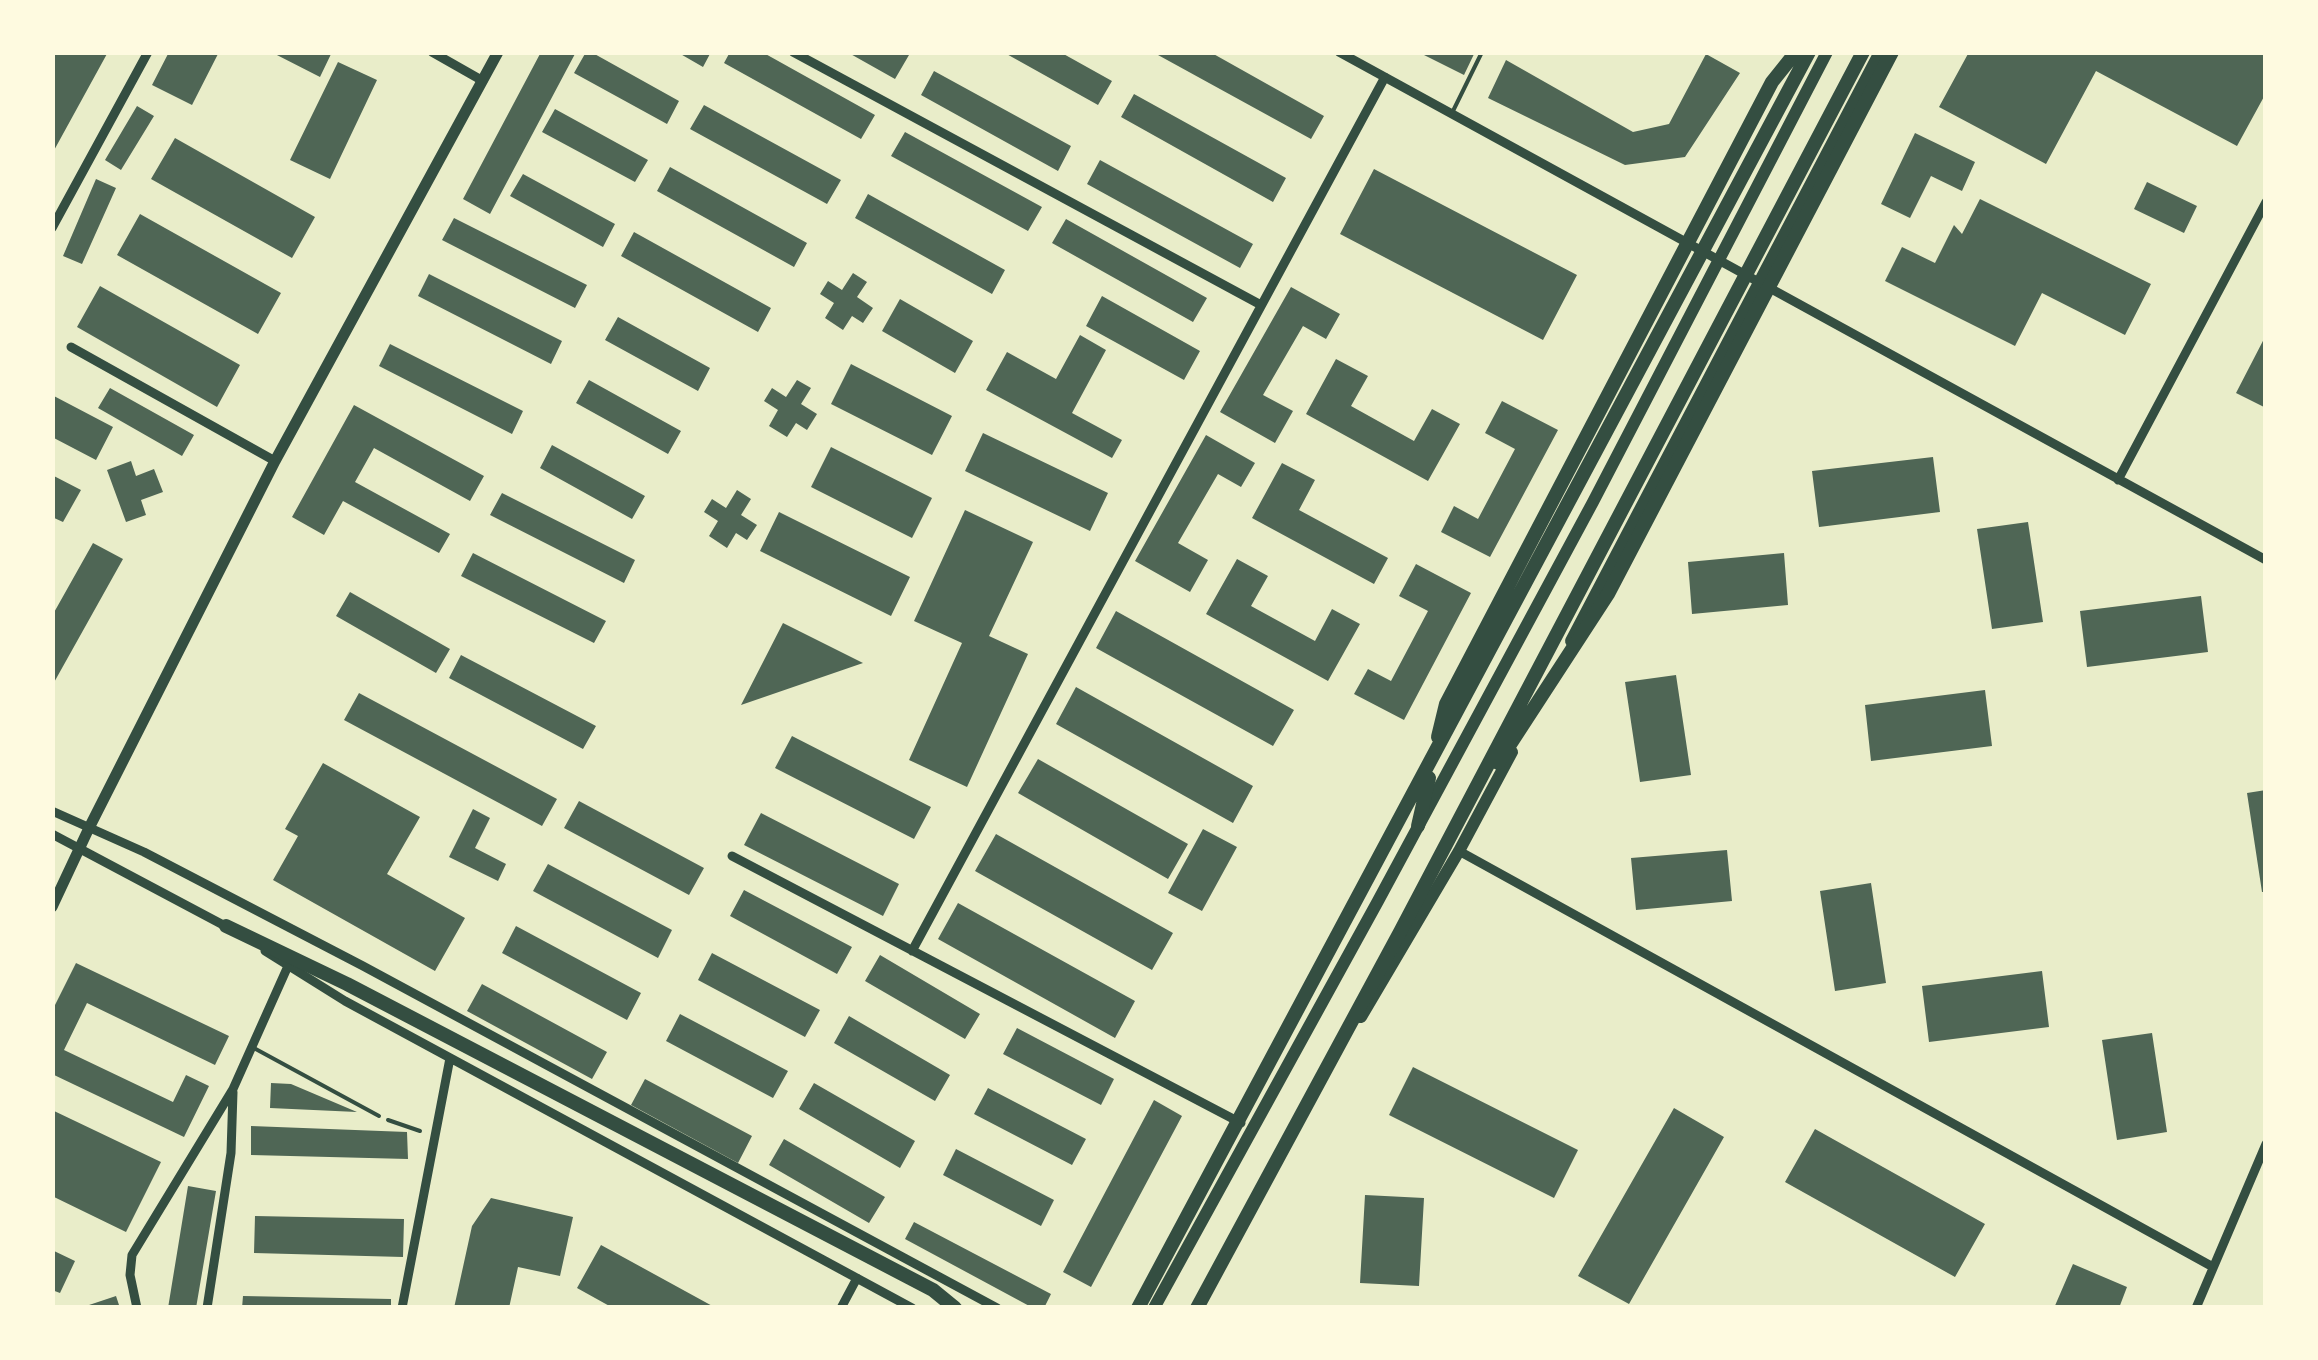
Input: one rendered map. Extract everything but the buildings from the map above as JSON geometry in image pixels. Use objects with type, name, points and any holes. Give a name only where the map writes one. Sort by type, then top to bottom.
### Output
[{"type":"highway","points":[[1418,826],[1446,704],[1772,82],[1796,52]]},
{"type":"highway","points":[[1138,1308],[1809,52]]},
{"type":"highway","points":[[1194,1308],[1454,845],[1863,52]]},
{"type":"highway","points":[[1454,845],[1608,594],[1892,52]]},
{"type":"highway","points":[[226,926],[347,984],[933,1290],[954,1308]]},
{"type":"main road","points":[[1154,1308],[1593,502],[1827,52]]},
{"type":"main road","points":[[1454,845],[1880,52]]},
{"type":"street","points":[[52,228],[148,52]]},
{"type":"street","points":[[432,52],[483,80]]},
{"type":"street","points":[[52,907],[275,461],[498,52]]},
{"type":"street","points":[[793,52],[1261,305]]},
{"type":"street","points":[[1339,52],[2266,560]]},
{"type":"street","points":[[912,951],[1385,77]]},
{"type":"street","points":[[2118,480],[2266,202]]},
{"type":"street","points":[[71,347],[275,461]]},
{"type":"street","points":[[52,811],[144,852],[364,966],[998,1308]]},
{"type":"street","points":[[52,834],[226,926],[345,1002],[912,1308]]},
{"type":"street","points":[[1454,845],[2213,1267]]},
{"type":"street","points":[[732,856],[1252,1129]]},
{"type":"street","points":[[136,1308],[130,1275],[132,1255],[233,1089],[288,966]]},
{"type":"street","points":[[402,1308],[450,1058]]},
{"type":"street","points":[[206,1308],[231,1153],[233,1089]]},
{"type":"street","points":[[2196,1308],[2266,1144]]},
{"type":"street","points":[[841,1308],[857,1278]]},
{"type":"lane","points":[[1452,113],[1482,52]]},
{"type":"lane","points":[[252,1048],[379,1116]]},
{"type":"path","points":[[379,1116],[419,1133],[440,1111]]}]
